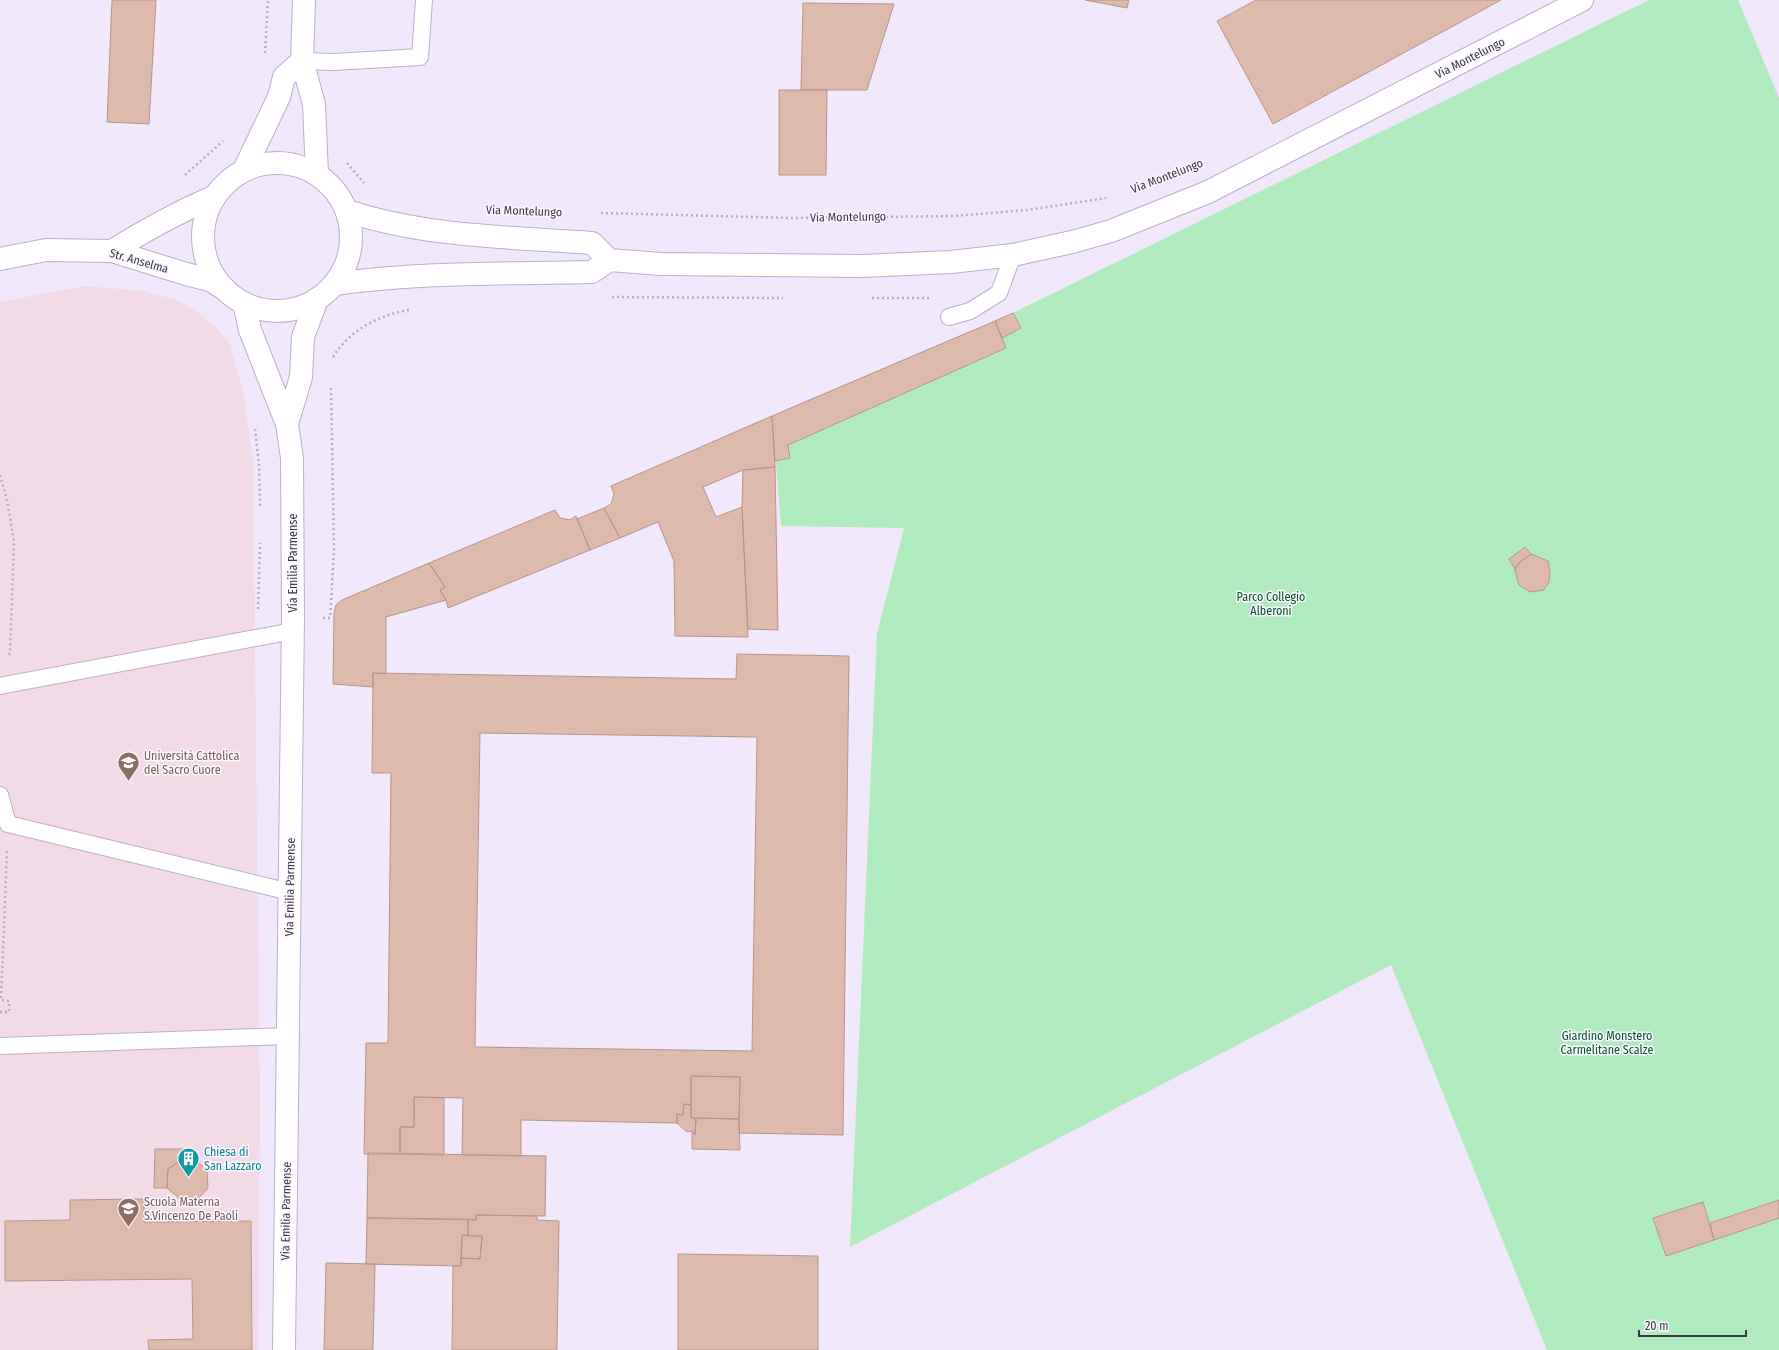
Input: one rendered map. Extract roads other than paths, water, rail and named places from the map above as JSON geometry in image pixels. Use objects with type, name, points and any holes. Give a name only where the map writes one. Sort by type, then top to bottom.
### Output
[{"type":"main road","points":[[304,0],[302,61],[314,104],[317,174]]},
{"type":"main road","name":"Via Montelungo","points":[[610,260],[661,264],[862,266],[951,262],[1013,255],[1072,242],[1111,231],[1208,192],[1582,0]]},
{"type":"main road","name":"Via Emilia Parmense","points":[[244,170],[279,98],[284,77],[302,61]]},
{"type":"main road","name":"Via Emilia Parmense","points":[[281,163],[300,166],[317,174],[335,190],[347,211],[351,230],[351,249],[345,267],[335,284],[317,299],[300,307],[281,311],[262,309],[244,304],[226,290],[213,274],[205,255],[203,235],[206,215],[215,196],[228,181],[244,170],[262,164],[281,163]]},
{"type":"main road","points":[[112,251],[140,233],[215,196]]},
{"type":"main road","points":[[335,284],[365,280],[592,272],[610,260],[592,243],[414,229],[378,221],[347,211]]},
{"type":"main road","name":"Str. Anselma","points":[[0,260],[46,250],[112,251],[210,280],[226,290]]},
{"type":"main road","name":"Via Emilia Parmense","points":[[287,424],[301,377],[303,337],[317,299]]},
{"type":"main road","name":"Via Emilia Parmense","points":[[244,304],[250,330],[287,424],[292,458],[293,631],[284,1350]]},
{"type":"lane","points":[[302,61],[334,62],[420,58],[424,0]]},
{"type":"lane","points":[[949,317],[970,311],[998,293],[1013,255]]},
{"type":"lane","points":[[0,686],[293,631]]},
{"type":"lane","points":[[0,795],[8,824],[290,892]]},
{"type":"lane","points":[[0,1046],[288,1036]]},
{"type":"place","name":"Università Cattolica del Sacro Cuore","points":[[128,782]]},
{"type":"place","name":"Chiesa di San Lazzaro","points":[[188,1178]]},
{"type":"place","name":"Scuola Materna S.Vincenzo De Paoli","points":[[129,1228]]},
{"type":"park label","name":"Parco Collegio Alberoni","points":[[1271,604]]},
{"type":"park label","name":"Giardino Monstero Carmelitane Scalze","points":[[1607,1043]]}]
